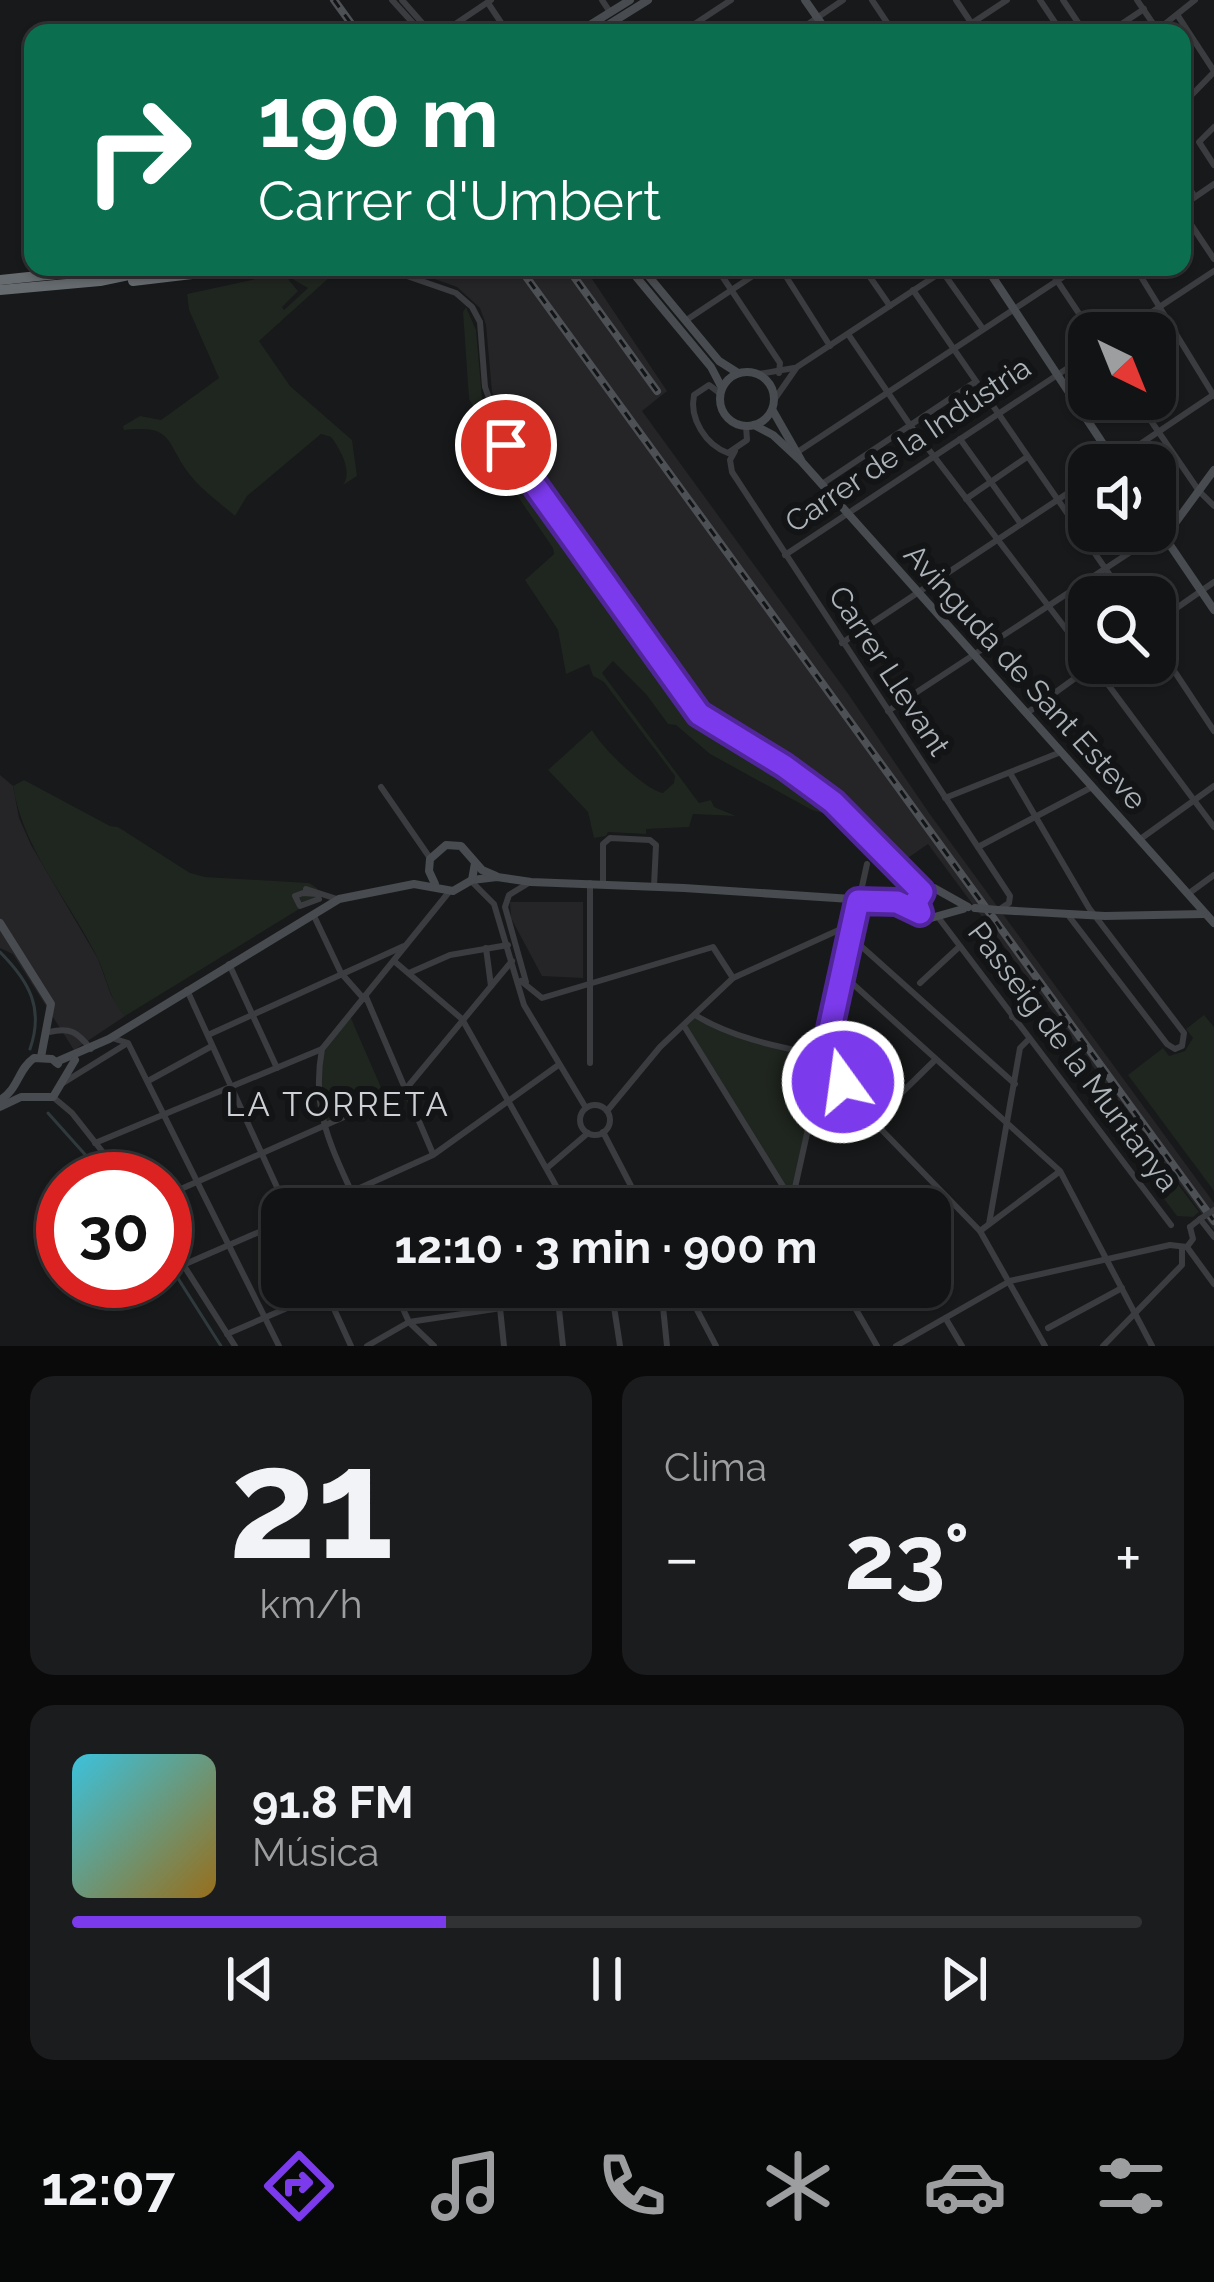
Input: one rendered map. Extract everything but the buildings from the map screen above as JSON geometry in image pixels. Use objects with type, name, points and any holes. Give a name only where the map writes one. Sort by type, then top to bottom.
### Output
[{"type":"highway","points":[[0,280],[38,276]]},
{"type":"highway","points":[[0,290],[124,276]]},
{"type":"highway","points":[[100,281],[111,284],[177,276]]},
{"type":"street","points":[[392,0],[417,24]]},
{"type":"street","points":[[402,0],[420,24]]},
{"type":"street","points":[[602,0],[618,24]]},
{"type":"street","points":[[605,24],[629,0]]},
{"type":"street","points":[[596,24],[648,0]]},
{"type":"street","points":[[695,24],[731,0]]},
{"type":"street","points":[[806,0],[822,24]]},
{"type":"street","points":[[809,24],[843,0]]},
{"type":"street","points":[[956,0],[972,23],[1006,0]]},
{"type":"street","points":[[1137,0],[1153,24]]},
{"type":"street","points":[[1166,24],[1195,0]]},
{"type":"street","points":[[455,24],[489,1]]},
{"type":"street","points":[[1122,24],[1144,9]]},
{"type":"street","points":[[1178,16],[1183,24]]},
{"type":"street","points":[[1191,36],[1214,71],[1191,95]]},
{"type":"street","points":[[1214,127],[1199,142],[1214,165]]},
{"type":"street","points":[[1191,200],[1214,184]]},
{"type":"street","points":[[1191,189],[1196,196]]},
{"type":"street","points":[[1191,222],[1214,259]]},
{"type":"street","points":[[1153,312],[1214,272]]},
{"type":"street","points":[[407,276],[456,293],[472,307],[480,322],[485,387],[506,445],[696,711],[833,802],[920,894]]},
{"type":"street","points":[[635,276],[711,367],[726,416],[750,425]]},
{"type":"street","points":[[648,276],[719,361],[738,373],[759,374],[797,368],[935,276]]},
{"type":"street","points":[[722,276],[779,363],[779,373]]},
{"type":"street","points":[[685,321],[752,276]]},
{"type":"street","points":[[786,276],[830,346]]},
{"type":"street","points":[[868,276],[890,306]]},
{"type":"street","points":[[950,276],[983,329]]},
{"type":"street","points":[[992,276],[1100,444]]},
{"type":"street","points":[[1054,276],[1078,312]]},
{"type":"street","points":[[800,456],[887,392],[1063,276]]},
{"type":"street","points":[[1140,276],[1213,392],[1142,444]]},
{"type":"street","points":[[913,290],[1111,576]]},
{"type":"street","points":[[848,334],[910,425],[1068,632]]},
{"type":"street","points":[[722,391],[709,385],[698,390],[692,414],[718,449],[735,451],[797,368]]},
{"type":"street","name":"Carrer de la Indústria","points":[[785,554],[1068,368]]},
{"type":"street","points":[[722,391],[738,373]]},
{"type":"street","points":[[759,374],[771,385],[773,405]]},
{"type":"street","points":[[822,484],[975,382]]},
{"type":"street","name":"Avinguda de Sant Esteve","points":[[773,405],[780,428],[822,484],[1187,894],[1210,913],[1214,923]]},
{"type":"street","points":[[1150,420],[1214,506]]},
{"type":"street","name":"Avinguda de Sant Esteve","points":[[750,425],[773,435],[800,456]]},
{"type":"street","points":[[960,439],[1021,524]]},
{"type":"street","name":"Carrer Llevant","points":[[735,451],[730,460],[732,472],[1010,896],[1004,908]]},
{"type":"street","points":[[966,499],[1027,457]]},
{"type":"street","points":[[1176,522],[1214,470]]},
{"type":"street","points":[[842,643],[1068,493]]},
{"type":"street","points":[[887,712],[1127,552]]},
{"type":"street","points":[[1175,552],[1214,610]]},
{"type":"street","points":[[1176,608],[1214,582]]},
{"type":"street","points":[[1176,673],[1214,730]]},
{"type":"street","points":[[1027,713],[1068,682]]},
{"type":"street","points":[[1108,684],[1214,827]]},
{"type":"street","points":[[945,798],[1061,752]]},
{"type":"street","points":[[1010,773],[1096,916],[1185,1035],[1181,1047],[1167,1045],[1068,915]]},
{"type":"street","points":[[1139,840],[1214,786]]},
{"type":"street","points":[[381,787],[421,842],[436,886]]},
{"type":"street","points":[[978,847],[1092,788]]},
{"type":"street","points":[[603,884],[603,844],[610,838],[650,840],[656,845],[654,886]]},
{"type":"street","points":[[421,842],[439,849],[460,847],[497,877]]},
{"type":"street","points":[[430,859],[439,849]]},
{"type":"street","points":[[471,881],[475,863]]},
{"type":"street","points":[[797,1188],[867,864]]},
{"type":"street","points":[[414,884],[429,872]]},
{"type":"street","points":[[1187,894],[1214,874]]},
{"type":"street","points":[[94,1143],[322,1049],[449,892],[471,881],[497,877],[531,883],[897,902],[939,889],[947,898],[971,908]]},
{"type":"street","points":[[471,881],[494,904],[524,1004],[586,1108]]},
{"type":"street","points":[[527,986],[506,907],[509,895],[531,883]]},
{"type":"street","points":[[590,883],[590,1063]]},
{"type":"street","points":[[53,1097],[70,1064],[87,1051],[339,899],[414,884],[449,892]]},
{"type":"street","points":[[306,889],[339,899]]},
{"type":"street","points":[[920,894],[916,902],[920,913]]},
{"type":"street","points":[[941,915],[947,898]]},
{"type":"street","points":[[897,902],[931,918],[971,908],[1096,916],[1210,913]]},
{"type":"street","points":[[313,913],[341,974],[365,998],[434,1155]]},
{"type":"street","name":"Passeig de la Muntanya","points":[[941,915],[959,947],[1171,1226]]},
{"type":"street","points":[[0,923],[51,1004],[41,1057]]},
{"type":"street","points":[[607,1111],[660,1047],[734,978],[852,924]]},
{"type":"street","points":[[850,937],[916,987],[1015,1084]]},
{"type":"street","points":[[207,1036],[407,944]]},
{"type":"street","points":[[409,973],[451,955],[508,946]]},
{"type":"street","points":[[518,979],[542,998],[713,947],[734,978]]},
{"type":"street","points":[[916,987],[959,947]]},
{"type":"street","points":[[486,948],[490,986]]},
{"type":"street","points":[[394,961],[462,1019],[558,1188]]},
{"type":"street","points":[[192,1184],[405,1090],[512,962]]},
{"type":"street","points":[[229,964],[277,1068]]},
{"type":"street","points":[[843,975],[1060,1171],[1151,1346]]},
{"type":"street","points":[[187,990],[277,1188]]},
{"type":"street","points":[[1012,1017],[1034,993]]},
{"type":"street","points":[[695,1015],[772,1046],[824,1056],[873,1120],[980,1231],[1045,1346]]},
{"type":"street","points":[[684,1026],[784,1188]]},
{"type":"street","points":[[49,1032],[65,1028],[78,1032],[87,1051]]},
{"type":"street","points":[[109,1039],[119,1037],[128,1043],[279,1346]]},
{"type":"street","points":[[989,1224],[1020,1048],[1029,1039]]},
{"type":"street","points":[[63,1080],[128,1043]]},
{"type":"street","points":[[148,1081],[212,1046]]},
{"type":"street","points":[[322,1049],[316,1097],[350,1188]]},
{"type":"street","points":[[0,1104],[27,1063],[41,1057],[56,1062],[87,1051]]},
{"type":"street","points":[[873,1120],[935,1060]]},
{"type":"street","points":[[56,1062],[63,1080]]},
{"type":"street","points":[[361,1188],[434,1155],[557,1066]]},
{"type":"street","points":[[21,1076],[22,1086],[32,1097]]},
{"type":"street","points":[[0,1104],[21,1097],[53,1097],[72,1113],[102,1152]]},
{"type":"street","points":[[586,1108],[596,1105],[607,1111],[610,1122],[603,1132]]},
{"type":"street","points":[[586,1108],[580,1123],[588,1133]]},
{"type":"street","points":[[547,1168],[588,1133],[603,1132]]},
{"type":"street","points":[[603,1132],[633,1188]]},
{"type":"street","points":[[980,1231],[1060,1171]]},
{"type":"street","points":[[1190,1227],[1214,1210]]},
{"type":"street","points":[[1200,1219],[1214,1238]]},
{"type":"street","points":[[1103,1346],[1182,1265],[1184,1248],[1192,1239],[1190,1227],[1182,1222],[1171,1226],[1166,1236],[1170,1245]]},
{"type":"street","points":[[192,1261],[261,1231]]},
{"type":"street","points":[[896,1346],[1010,1281],[1170,1245],[1184,1248],[1214,1284]]},
{"type":"street","points":[[192,1278],[235,1346]]},
{"type":"street","points":[[1048,1328],[1122,1288]]},
{"type":"street","points":[[227,1334],[284,1308]]},
{"type":"street","points":[[334,1308],[351,1346]]},
{"type":"street","points":[[403,1308],[409,1322],[434,1346]]},
{"type":"street","points":[[367,1346],[409,1322],[500,1308],[504,1346]]},
{"type":"street","points":[[560,1308],[563,1346]]},
{"type":"street","points":[[615,1308],[620,1346]]},
{"type":"street","points":[[663,1308],[667,1346]]},
{"type":"street","points":[[696,1308],[716,1346]]},
{"type":"street","points":[[854,1308],[877,1346]]},
{"type":"street","points":[[946,1318],[962,1346]]},
{"type":"shaded area","points":[[286,276],[298,291],[284,310],[308,288],[292,276],[331,276],[259,341],[290,386],[352,440],[357,476],[343,485],[347,473],[341,454],[331,437],[321,434],[247,496],[235,516],[195,481],[161,433],[124,430],[123,426],[140,416],[161,420],[219,378],[189,310],[187,294]]},
{"type":"shaded area","points":[[426,276],[590,276],[667,391],[642,411],[1214,1203],[1214,1230],[928,844],[902,862],[823,787],[698,703],[516,450],[492,392],[480,308],[457,287]]},
{"type":"shaded area","points":[[466,307],[476,330],[482,398],[506,454],[674,687],[672,694],[707,732],[729,739],[787,774],[835,810],[826,814],[812,810],[710,754],[676,725],[668,724],[613,661],[602,673],[699,803],[711,800],[714,807],[736,816],[693,814],[689,827],[646,829],[646,834],[608,832],[594,838],[588,812],[548,770],[592,730],[624,767],[655,790],[663,793],[675,776],[604,682],[593,676],[589,664],[566,674],[558,630],[525,580],[554,554],[553,548],[492,459],[482,422],[469,399]]},
{"type":"shaded area","points":[[0,775],[13,786],[31,845],[98,959],[111,995],[125,1016],[74,1050],[13,954],[0,948]]},
{"type":"shaded area","points":[[24,780],[118,827],[190,873],[309,883],[317,888],[319,897],[125,1016],[86,935],[27,832],[13,786]]},
{"type":"shaded area","points":[[510,902],[583,902],[583,978],[542,976],[511,918]]},
{"type":"shaded area","points":[[695,1015],[772,1046],[824,1056],[795,1188],[784,1188],[684,1026]]},
{"type":"shaded area","points":[[1204,1015],[1214,1027],[1214,1191],[1128,1075],[1163,1048],[1169,1056],[1185,1051],[1193,1038],[1186,1029]]},
{"type":"shaded area","points":[[350,1016],[386,1099],[324,1126],[316,1093],[318,1066]]},
{"type":"shaded area","points":[[1119,1107],[1199,1212],[1193,1217],[1177,1216],[1112,1130],[1125,1120]]},
{"type":"waterway","points":[[0,952],[32,997],[35,1021],[30,1049]]},
{"type":"waterway","points":[[48,1113],[83,1152]]},
{"type":"waterway","points":[[192,1300],[221,1346]]},
{"type":"railway","points":[[334,0],[351,24]]},
{"type":"railway","points":[[526,276],[1214,1221]]},
{"type":"railway","points":[[574,276],[657,391]]},
{"type":"district","name":"LA TORRETA","points":[[338,1104]]},
{"type":"route","points":[[506,445],[699,714],[833,802],[922,892],[916,902],[920,913],[897,902],[858,901],[824,1056],[843,1082]]}]
